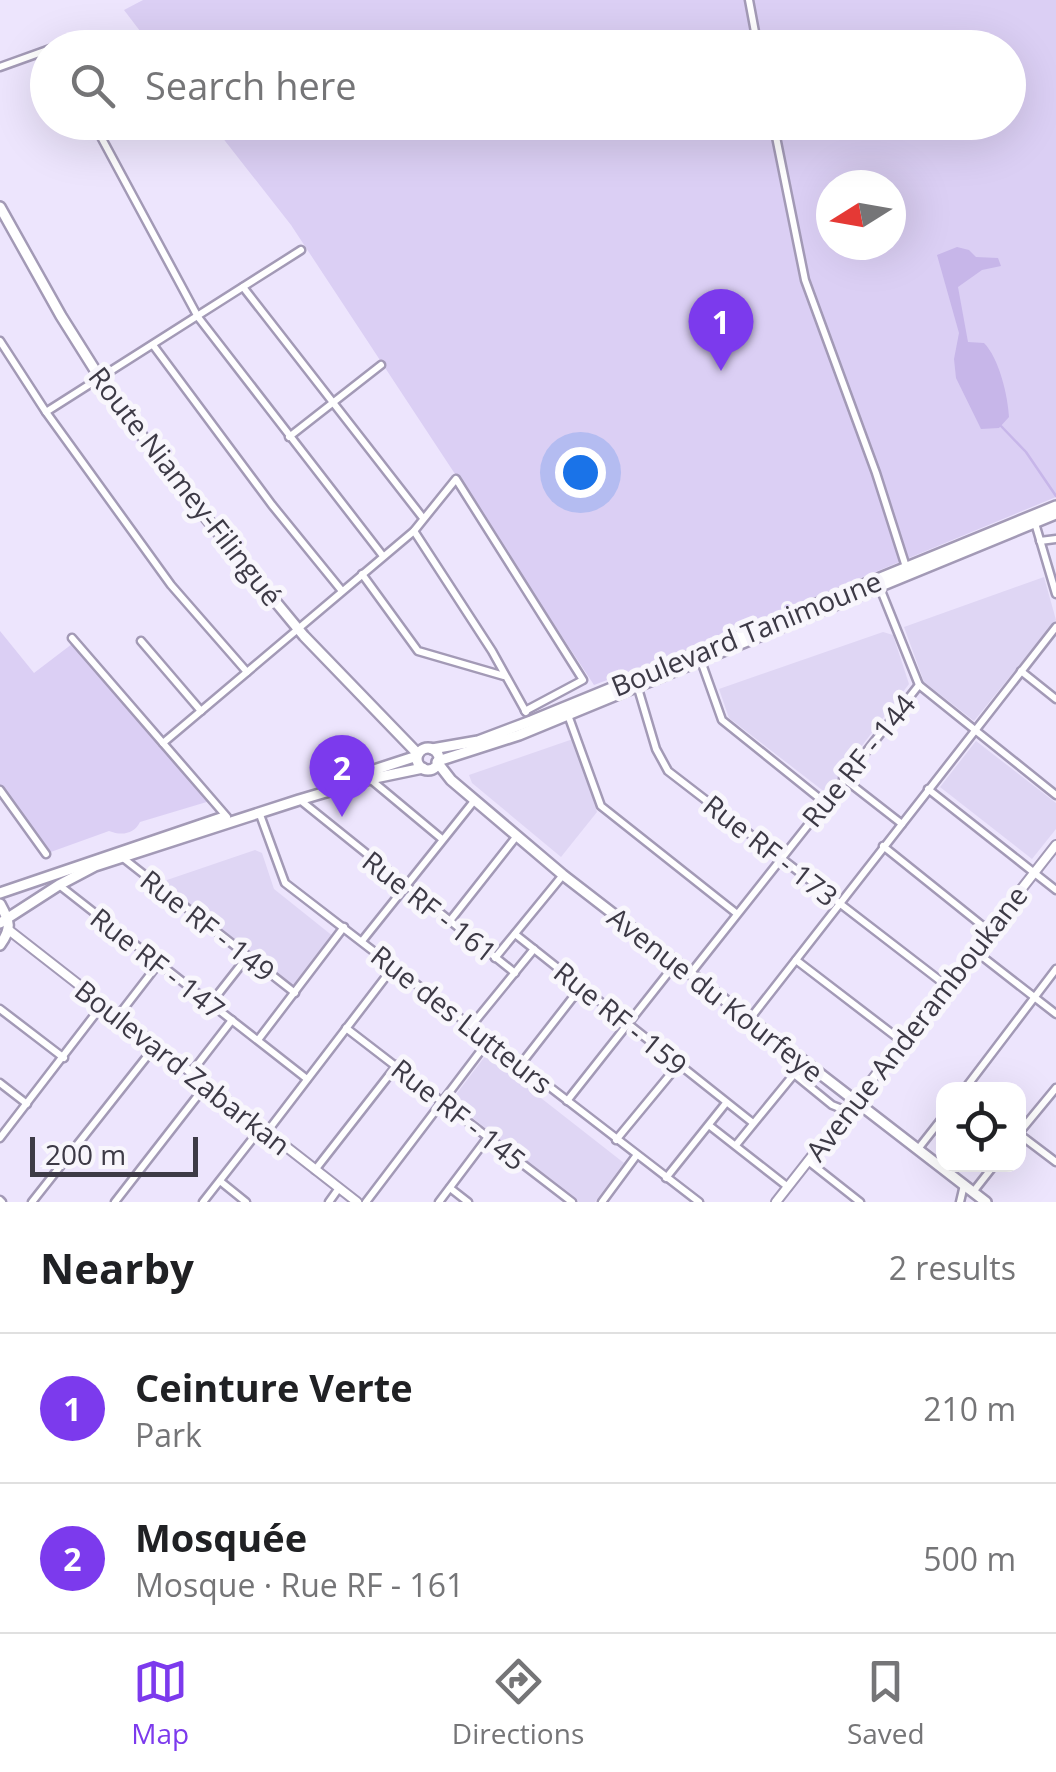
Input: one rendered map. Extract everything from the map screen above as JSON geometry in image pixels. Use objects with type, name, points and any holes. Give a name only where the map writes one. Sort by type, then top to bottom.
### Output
[{"type":"main road","name":"Route Niamey-Filingué","points":[[0,207],[100,378],[170,474],[298,629],[424,752]]},
{"type":"main road","name":"Boulevard Tanimoune","points":[[908,571],[1056,506]]},
{"type":"main road","name":"Boulevard Tanimoune","points":[[0,893],[424,752],[478,741],[682,663],[877,581],[1056,514]]},
{"type":"main road","name":"Boulevard Tanimoune","points":[[4,921],[86,870],[259,812],[432,765],[507,739],[682,663],[700,660],[877,581]]},
{"type":"main road","points":[[388,766],[404,753],[406,738]]},
{"type":"main road","points":[[424,752],[432,765]]},
{"type":"main road","points":[[424,752],[432,765]]},
{"type":"main road","name":"Avenue du Kourfeye","points":[[432,765],[563,876],[986,1202]]},
{"type":"main road","points":[[0,904],[10,931],[0,945]]},
{"type":"street","points":[[750,0],[755,30]]},
{"type":"street","points":[[0,67],[30,56]]},
{"type":"street","points":[[104,140],[198,317],[383,556]]},
{"type":"street","points":[[777,140],[806,280],[908,571]]},
{"type":"street","points":[[46,412],[301,250]]},
{"type":"street","points":[[243,288],[423,518]]},
{"type":"street","points":[[0,341],[170,585],[247,672]]},
{"type":"street","points":[[153,345],[272,505],[342,591]]},
{"type":"street","points":[[289,437],[381,365]]},
{"type":"street","points":[[163,743],[414,531],[456,479],[584,680],[525,711]]},
{"type":"street","points":[[1035,522],[1056,594]]},
{"type":"street","points":[[414,531],[531,721]]},
{"type":"street","points":[[1040,541],[1056,538]]},
{"type":"street","points":[[362,574],[418,651],[505,677]]},
{"type":"street","points":[[877,581],[919,685]]},
{"type":"street","points":[[749,1020],[1056,627]]},
{"type":"street","points":[[72,638],[226,816]]},
{"type":"street","points":[[141,641],[200,711]]},
{"type":"street","points":[[700,660],[722,720],[824,802]]},
{"type":"street","points":[[1021,671],[1056,700]]},
{"type":"street","name":"Rue RF - 173","points":[[637,685],[656,749],[668,771],[947,986]]},
{"type":"street","name":"Rue RF - 144","points":[[690,974],[919,685],[1056,795]]},
{"type":"street","points":[[567,714],[601,806],[736,913]]},
{"type":"street","points":[[843,778],[902,824]]},
{"type":"street","points":[[370,779],[442,839]]},
{"type":"street","points":[[928,789],[1056,890]]},
{"type":"street","points":[[0,790],[46,854]]},
{"type":"street","name":"Rue RF - 161","points":[[299,800],[515,973]]},
{"type":"street","points":[[362,941],[474,801]]},
{"type":"street","name":"Rue des Lutteurs","points":[[259,812],[282,880],[693,1200]]},
{"type":"street","points":[[449,922],[516,837]]},
{"type":"street","name":"Avenue Anderamboukane","points":[[776,1202],[1056,844]]},
{"type":"street","points":[[884,846],[989,931]]},
{"type":"street","name":"Rue RF - 149","points":[[122,857],[295,993]]},
{"type":"street","points":[[496,958],[563,876]]},
{"type":"street","name":"Rue RF - 147","points":[[59,885],[308,1078]]},
{"type":"street","points":[[258,1040],[344,928]]},
{"type":"street","name":"Boulevard Zabarkan","points":[[10,931],[356,1202]]},
{"type":"street","name":"Rue RF - 159","points":[[515,934],[753,1124]]},
{"type":"street","points":[[472,1025],[534,948]]},
{"type":"street","points":[[974,950],[1056,1014]]},
{"type":"street","points":[[211,1003],[248,956]]},
{"type":"street","points":[[796,960],[902,1042]]},
{"type":"street","points":[[118,1016],[159,962]]},
{"type":"street","points":[[567,1101],[676,963]]},
{"type":"street","points":[[203,1202],[308,1078],[394,966]]},
{"type":"street","points":[[970,1082],[1056,969]]},
{"type":"street","points":[[520,1064],[581,986]]},
{"type":"street","points":[[0,1138],[3,1127],[28,1104],[104,1004]]},
{"type":"street","points":[[0,1009],[64,1058]]},
{"type":"street","points":[[191,1073],[232,1020]]},
{"type":"street","name":"Rue RF - 145","points":[[346,1028],[572,1202]]},
{"type":"street","points":[[366,1202],[490,1040]]},
{"type":"street","points":[[32,1202],[156,1045]]},
{"type":"street","points":[[736,1146],[804,1062]]},
{"type":"street","points":[[316,1170],[396,1065]]},
{"type":"street","points":[[616,1140],[678,1065]]},
{"type":"street","points":[[794,1074],[832,1105],[847,1112]]},
{"type":"street","points":[[0,1083],[28,1104]]},
{"type":"street","points":[[114,1202],[206,1085]]},
{"type":"street","points":[[1026,1125],[1056,1088]]},
{"type":"street","points":[[666,1178],[726,1103]]},
{"type":"street","points":[[710,1126],[788,1188]]},
{"type":"street","points":[[917,1150],[936,1126]]},
{"type":"street","points":[[440,1202],[488,1137]]},
{"type":"street","points":[[1026,1139],[1056,1162]]},
{"type":"street","points":[[602,1202],[636,1156]]},
{"type":"street","points":[[808,1161],[860,1202]]},
{"type":"street","points":[[960,1202],[987,1172]]},
{"type":"street","points":[[220,1180],[246,1202]]},
{"type":"street","points":[[328,1202],[339,1188]]},
{"type":"street","points":[[450,1188],[468,1202]]},
{"type":"shaded area","points":[[143,0],[1056,0],[1056,497],[594,685],[291,225],[224,140],[1026,140],[1026,30],[139,30],[124,10]]},
{"type":"shaded area","points":[[957,247],[976,257],[998,258],[1001,266],[982,270],[958,287],[968,342],[984,343],[1002,378],[1009,417],[999,428],[981,429],[956,378],[954,359],[959,333],[937,255]]},
{"type":"shaded area","points":[[1044,577],[1056,620],[974,721],[924,682],[904,627]]},
{"type":"shaded area","points":[[0,631],[34,673],[72,644],[210,801],[140,822],[127,833],[109,831],[48,853],[0,786]]},
{"type":"shaded area","points":[[883,632],[893,635],[909,684],[826,793],[729,718],[719,689]]},
{"type":"shaded area","points":[[573,739],[597,812],[561,857],[472,783],[469,775]]},
{"type":"shaded area","points":[[976,741],[1056,803],[1056,829],[1032,859],[940,787]]},
{"type":"shaded area","points":[[255,850],[262,853],[274,889],[334,937],[294,989],[166,889],[167,880]]},
{"type":"shaded area","points":[[486,1055],[624,1163],[595,1202],[579,1202],[451,1101]]},
{"type":"waterway","points":[[1001,426],[1026,452],[1056,496]]},
{"type":"place","name":"Ceinture Verte","points":[[721,371]]},
{"type":"place","name":"Mosquée","points":[[342,817]]}]
